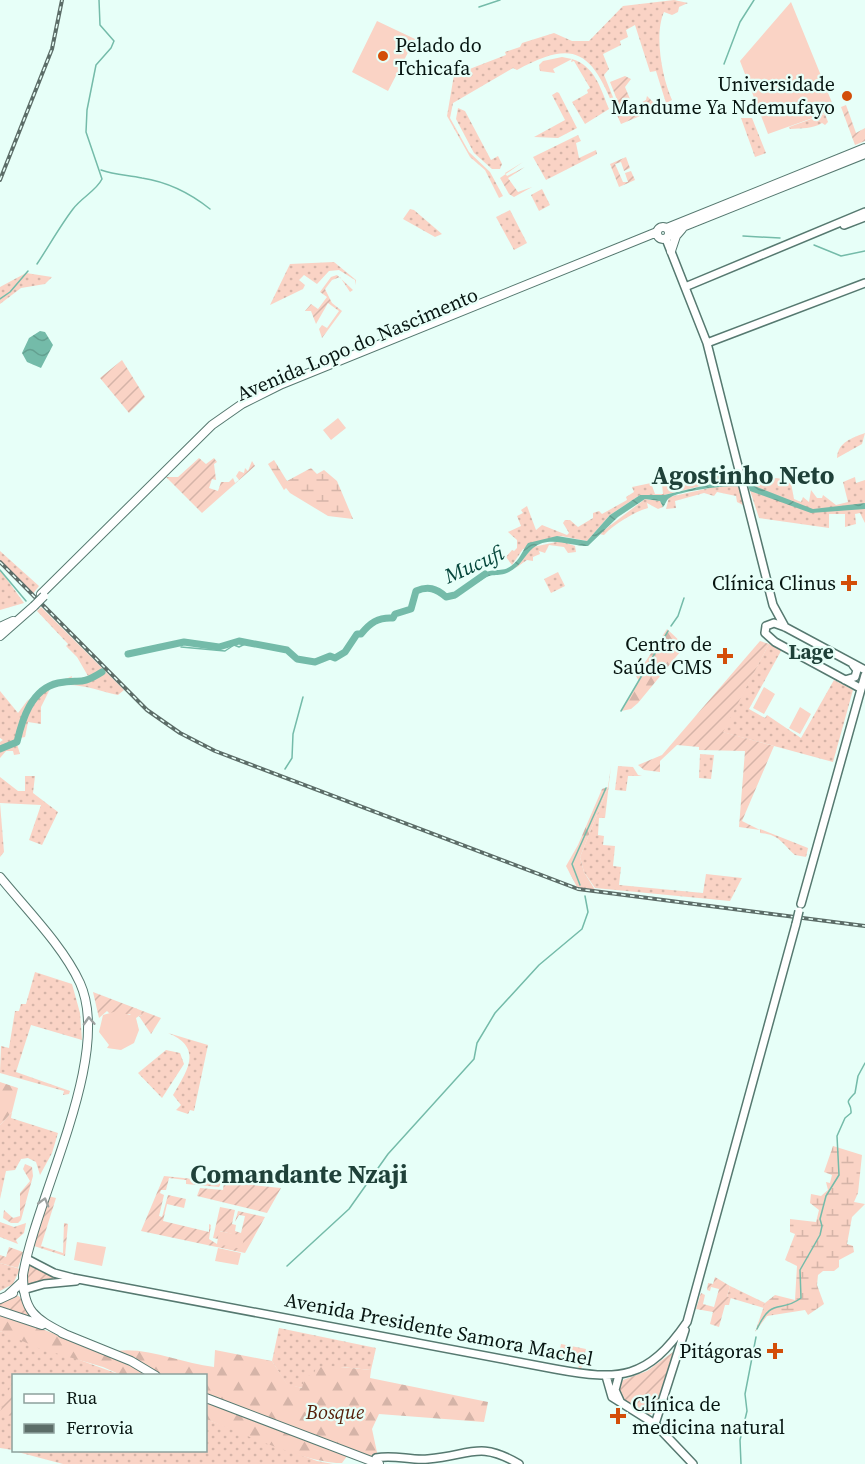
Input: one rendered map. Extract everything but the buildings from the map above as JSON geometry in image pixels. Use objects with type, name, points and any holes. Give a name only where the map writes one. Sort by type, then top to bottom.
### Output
[{"type":"main road","points":[[664,234],[865,148]]},
{"type":"main road","points":[[664,234],[865,154]]},
{"type":"main road","points":[[686,287],[865,212]]},
{"type":"main road","points":[[730,269],[865,217]]},
{"type":"main road","points":[[671,251],[676,236],[687,226]]},
{"type":"main road","points":[[664,234],[707,343],[773,605],[778,619],[785,627]]},
{"type":"main road","name":"Avenida Lopo do Nascimento","points":[[0,636],[210,432],[244,408],[300,382],[664,234]]},
{"type":"main road","points":[[707,343],[865,283]]},
{"type":"main road","name":"Avenida Lopo do Nascimento","points":[[0,625],[17,618],[32,605]]},
{"type":"main road","points":[[773,605],[772,617],[766,626],[765,633],[775,642],[860,688]]},
{"type":"main road","points":[[766,626],[774,623],[785,627],[864,672]]},
{"type":"main road","points":[[775,642],[771,635],[774,629],[785,627]]},
{"type":"main road","points":[[844,680],[855,677],[857,670],[851,663]]},
{"type":"main road","name":"Avenida Presidente Samora Machel","points":[[27,1259],[54,1273],[93,1281],[606,1376],[619,1375],[653,1362],[671,1345],[687,1322],[864,672]]},
{"type":"main road","points":[[0,877],[70,964],[81,984],[88,1011],[89,1046],[20,1285],[4,1297]]},
{"type":"main road","points":[[23,1275],[25,1302],[35,1317],[65,1334]]},
{"type":"main road","name":"Avenida Presidente Samora Machel","points":[[23,1290],[44,1284],[93,1281]]},
{"type":"main road","points":[[4,1297],[23,1290]]},
{"type":"main road","points":[[0,1311],[131,1361],[153,1374]]},
{"type":"main road","points":[[655,1424],[687,1322]]},
{"type":"main road","points":[[619,1375],[615,1390],[620,1401]]},
{"type":"main road","points":[[606,1376],[612,1397],[655,1424],[693,1464]]},
{"type":"main road","points":[[207,1398],[377,1461],[428,1460],[478,1449],[498,1453],[519,1464]]},
{"type":"green space","points":[[674,0],[688,3],[679,7],[678,12],[672,15],[664,12],[661,21],[660,56],[672,100],[666,103],[656,71],[650,72],[635,25],[626,30],[628,37],[620,41],[621,45],[603,54],[609,69],[604,75],[617,107],[614,108],[606,89],[588,63],[578,56],[567,53],[537,60],[517,70],[513,68],[453,103],[450,118],[469,152],[490,172],[503,196],[499,198],[485,170],[470,157],[447,116],[454,75],[506,55],[505,52],[520,47],[522,43],[554,33],[572,41],[589,41],[623,6]]},
{"type":"green space","points":[[791,2],[835,110],[768,134],[740,61]]},
{"type":"green space","name":"Pelado do Tchicafa","points":[[377,21],[415,39],[388,91],[352,72]]},
{"type":"green space","points":[[562,57],[572,59],[553,69],[555,73],[540,71],[539,65],[543,61]]},
{"type":"green space","points":[[572,59],[580,62],[592,73],[609,109],[585,124],[572,102],[588,93],[587,90],[590,88],[574,61],[571,62]]},
{"type":"green space","points":[[625,76],[631,79],[625,87],[630,99],[619,105],[610,82]]},
{"type":"green space","points":[[557,92],[577,128],[558,138],[534,137],[565,120],[552,95]]},
{"type":"green space","points":[[647,96],[663,112],[654,116],[652,111],[621,124],[617,115],[646,100]]},
{"type":"green space","points":[[846,105],[856,133],[865,128],[865,141],[855,145],[841,107]]},
{"type":"green space","points":[[458,108],[465,111],[491,160],[498,156],[502,164],[500,169],[492,169],[474,153],[456,119]]},
{"type":"green space","points":[[825,114],[828,122],[825,125],[822,123],[807,128],[790,129],[789,127]]},
{"type":"green space","points":[[741,118],[752,118],[766,153],[755,157]]},
{"type":"green space","points":[[578,135],[581,141],[576,143],[579,158],[596,150],[597,154],[546,180],[533,157]]},
{"type":"green space","points":[[626,157],[630,168],[624,171],[621,162],[615,164],[623,182],[628,182],[625,173],[631,171],[635,180],[619,187],[610,164]]},
{"type":"green space","points":[[525,167],[508,178],[518,192],[532,187],[514,197],[509,194],[500,178],[506,174],[507,176]]},
{"type":"green space","points":[[542,189],[550,205],[539,211],[531,195]]},
{"type":"green space","points":[[410,209],[442,234],[435,237],[403,219]]},
{"type":"green space","points":[[510,210],[527,243],[514,250],[496,217]]},
{"type":"green space","points":[[334,262],[356,280],[356,285],[355,280],[339,270],[329,271],[317,284],[304,275],[299,280],[305,285],[303,289],[270,305],[290,264]]},
{"type":"green space","points":[[26,273],[52,277],[45,284],[21,288],[0,304],[0,287]]},
{"type":"green space","points":[[337,275],[339,277],[332,280],[325,289],[332,303],[342,311],[322,338],[319,329],[322,325],[327,328],[339,311],[328,303],[316,324],[311,311],[305,311],[311,304],[318,309],[327,297],[320,292],[331,277]]},
{"type":"green space","points":[[341,279],[353,290],[350,292]]},
{"type":"green space","points":[[122,360],[145,397],[129,413],[100,378]]},
{"type":"green space","points":[[338,418],[346,428],[331,440],[323,430]]},
{"type":"green space","points":[[865,433],[862,444],[837,458],[843,444]]},
{"type":"green space","points":[[199,458],[206,464],[214,458],[217,462],[214,464],[216,480],[212,479],[209,488],[218,491],[221,482],[229,482],[233,478],[235,483],[239,480],[236,476],[239,471],[244,473],[245,468],[248,471],[252,461],[255,466],[202,513],[166,477],[178,477]]},
{"type":"green space","points":[[274,460],[287,481],[311,468],[317,474],[324,470],[337,481],[353,519],[328,516],[290,493],[286,488],[284,490],[268,464]]},
{"type":"green space","points":[[718,475],[739,480],[721,481],[664,495],[640,495],[610,515],[587,541],[561,536],[523,549],[512,565],[506,557],[517,548],[517,540],[508,532],[521,526],[517,516],[523,513],[521,510],[527,506],[536,530],[542,525],[567,535],[569,533],[563,523],[565,520],[570,520],[578,527],[593,518],[593,513],[599,511],[602,514],[627,500],[626,497],[634,492],[632,487],[651,483],[655,494],[663,494],[662,484]]},
{"type":"green space","points":[[751,476],[786,479],[786,482],[791,483],[794,499],[801,502],[803,497],[809,502],[811,490],[817,498],[822,498],[823,495],[836,505],[848,502],[843,482],[855,477],[856,483],[865,480],[865,523],[860,513],[855,514],[856,524],[845,527],[845,514],[829,514],[829,528],[759,518],[747,481]]},
{"type":"green space","points":[[728,484],[742,487],[745,506],[737,502],[736,496],[717,492],[714,496],[704,493],[675,501],[676,508],[666,509],[669,497]]},
{"type":"green space","points":[[645,499],[660,501],[663,507],[658,509],[647,503],[648,508],[624,519],[604,535],[599,534]]},
{"type":"green space","points":[[561,541],[575,546],[576,552],[568,553],[564,547],[549,545],[545,553],[539,551],[540,554],[533,557],[533,561],[527,560],[514,569],[533,547]]},
{"type":"green space","points":[[0,551],[39,586],[32,595],[0,562]]},
{"type":"green space","points":[[0,570],[3,574],[24,603],[0,610]]},
{"type":"green space","points":[[558,572],[565,586],[551,593],[544,579]]},
{"type":"green space","points":[[41,607],[124,690],[118,695],[75,685],[50,689],[41,707],[41,724],[28,722],[25,737],[20,738],[17,744],[20,754],[14,755],[13,751],[6,751],[0,758],[0,742],[3,740],[0,738],[0,691],[18,713],[27,701],[53,682],[56,684],[72,676],[71,681],[88,676],[77,657],[66,646],[68,644],[37,611]]},
{"type":"green space","points":[[667,629],[685,646],[638,703],[631,709],[621,711],[639,681],[636,676]]},
{"type":"green space","points":[[760,641],[769,644],[723,732],[774,746],[742,821],[760,830],[739,827],[745,751],[699,750],[699,747],[677,745],[660,761],[660,772],[644,770],[638,765],[662,755]]},
{"type":"green space","points":[[769,644],[781,651],[749,709],[765,718],[767,715],[801,738],[834,680],[853,690],[833,762],[722,732]]},
{"type":"green space","points":[[764,687],[775,694],[764,714],[753,708]]},
{"type":"green space","points":[[800,707],[811,714],[800,734],[789,728]]},
{"type":"green space","points":[[700,754],[714,755],[711,779],[699,778]]},
{"type":"green space","points":[[611,766],[605,818],[599,818],[598,835],[604,836],[603,845],[615,846],[613,866],[621,867],[619,885],[703,893],[706,874],[742,878],[730,901],[595,888],[584,872],[580,857],[608,787]]},
{"type":"green space","points":[[618,766],[633,767],[638,775],[642,776],[628,776],[626,791],[615,790]]},
{"type":"green space","points":[[25,776],[35,776],[33,793],[58,812],[42,845],[29,840],[41,805],[0,803],[0,777],[18,791],[25,791]]},
{"type":"green space","points":[[608,787],[580,857],[584,872],[597,893],[578,889],[566,866],[578,845],[602,789]]},
{"type":"green space","points":[[0,803],[4,852],[0,857]]},
{"type":"green space","points":[[760,829],[808,848],[806,857],[795,855],[776,837],[760,833]]},
{"type":"green space","points":[[35,972],[72,984],[80,1013],[82,1040],[31,1025],[16,1072],[70,1091],[69,1094],[63,1095],[64,1091],[0,1073],[1,1046],[9,1048],[15,1011],[19,1011],[21,1004],[26,1004]]},
{"type":"green space","points":[[93,992],[161,1018],[151,1034],[139,1016],[142,1015],[107,1011],[99,1018]]},
{"type":"green space","points":[[136,1008],[142,1014],[136,1018],[139,1030],[134,1043],[121,1050],[107,1048],[109,1045],[99,1032],[103,1015],[117,1011],[130,1015]]},
{"type":"green space","points":[[168,1033],[208,1045],[194,1111],[190,1110],[188,1114],[176,1110],[181,1105],[173,1095],[187,1069],[189,1053],[179,1039]]},
{"type":"green space","points":[[166,1050],[180,1053],[184,1064],[162,1098],[138,1073]]},
{"type":"green space","points":[[0,1082],[18,1088],[12,1112],[0,1125]]},
{"type":"green space","points":[[12,1112],[11,1118],[58,1133],[52,1153],[40,1175],[36,1162],[28,1158],[21,1159],[15,1170],[6,1171],[0,1199],[0,1125]]},
{"type":"green space","points":[[833,1146],[862,1155],[858,1193],[854,1202],[865,1204],[852,1217],[847,1244],[853,1246],[854,1252],[839,1260],[839,1267],[834,1271],[823,1271],[818,1275],[817,1285],[824,1304],[808,1315],[805,1310],[767,1316],[755,1332],[765,1303],[775,1295],[795,1300],[797,1266],[785,1260],[795,1234],[790,1232],[790,1219],[816,1222],[819,1210],[810,1203],[811,1194],[821,1196],[828,1190],[826,1182],[830,1183],[832,1175],[824,1172]]},
{"type":"green space","points":[[25,1164],[32,1167],[33,1176],[21,1220],[18,1223],[11,1223],[3,1218],[4,1210],[13,1218],[20,1216],[20,1193],[30,1181],[23,1169]]},
{"type":"green space","points":[[164,1176],[222,1182],[219,1187],[186,1184],[186,1180],[169,1178],[166,1190],[161,1190],[160,1193],[164,1195],[159,1216],[162,1217],[168,1195],[186,1199],[184,1208],[167,1204],[163,1221],[209,1232],[209,1224],[211,1225],[209,1239],[217,1244],[244,1237],[220,1231],[218,1239],[213,1238],[220,1207],[235,1210],[232,1224],[236,1225],[235,1231],[241,1233],[245,1216],[239,1215],[235,1222],[238,1211],[265,1217],[245,1253],[141,1231]]},
{"type":"green space","points":[[224,1182],[281,1188],[267,1213],[197,1196],[200,1188],[223,1190]]},
{"type":"green space","points":[[48,1196],[56,1198],[41,1246],[63,1253],[64,1223],[68,1224],[65,1256],[34,1246]]},
{"type":"green space","points":[[0,1222],[14,1227],[26,1223],[24,1233],[16,1240],[18,1244],[0,1237]]},
{"type":"green space","points":[[219,1231],[244,1236],[242,1249],[217,1244]]},
{"type":"green space","points":[[77,1242],[106,1247],[102,1266],[74,1260]]},
{"type":"green space","points":[[9,1247],[23,1252],[18,1268],[0,1263],[0,1255],[6,1257]]},
{"type":"green space","points":[[218,1248],[241,1253],[238,1265],[215,1261]]},
{"type":"green space","points":[[0,1263],[20,1269],[13,1284],[0,1291]]},
{"type":"green space","points":[[28,1263],[61,1279],[27,1284]]},
{"type":"green space","points":[[715,1277],[730,1286],[727,1297],[731,1297],[729,1305],[725,1305],[719,1327],[710,1324],[713,1312],[696,1309],[701,1293],[705,1295],[703,1304],[714,1307],[719,1289],[711,1287],[710,1291],[707,1290],[708,1283],[713,1284]]},
{"type":"green space","points":[[730,1286],[765,1303],[764,1308],[727,1297]]},
{"type":"green space","points":[[17,1295],[32,1318],[0,1308],[0,1301]]},
{"type":"green space","name":"Bosque","points":[[0,1313],[105,1353],[133,1350],[214,1367],[215,1350],[272,1361],[287,1384],[302,1388],[305,1375],[313,1376],[316,1368],[330,1366],[371,1370],[370,1378],[488,1402],[484,1422],[379,1414],[372,1429],[378,1457],[350,1452],[342,1463],[328,1462],[293,1453],[207,1419],[207,1374],[119,1374],[103,1367],[38,1348],[0,1331]]},
{"type":"green space","points":[[279,1328],[376,1348],[371,1370],[334,1367],[319,1373],[303,1388],[287,1385],[272,1361]]},
{"type":"green space","points":[[0,1331],[118,1374],[12,1374],[12,1450],[0,1448]]},
{"type":"green space","points":[[561,1344],[586,1349],[581,1370],[578,1370],[580,1359],[566,1356],[565,1360],[558,1359]]},
{"type":"green space","points":[[673,1352],[654,1413],[645,1416],[623,1401],[619,1389],[623,1380],[647,1371]]},
{"type":"green space","points":[[12,1382],[12,1417],[0,1412]]},
{"type":"green space","points":[[207,1419],[317,1461],[333,1464],[63,1464],[18,1452],[207,1452]]},
{"type":"water","points":[[40,331],[45,332],[53,345],[41,368],[27,362],[22,353],[29,338]]},
{"type":"water","points":[[729,480],[739,480],[742,487],[717,487],[685,492],[669,498],[663,507],[660,501],[645,499],[618,517],[588,546],[560,542],[539,544],[517,567],[509,572],[487,577],[479,582],[476,578],[487,572],[507,568],[514,564],[528,543],[557,536],[587,541],[610,515],[640,495],[664,495]]},
{"type":"water","points":[[747,483],[813,509],[865,503],[865,509],[811,513],[750,491]]},
{"type":"waterway","points":[[37,264],[73,209],[102,179],[86,132],[87,110],[96,65],[114,41],[100,25],[99,0]]},
{"type":"waterway","points":[[479,7],[500,0]]},
{"type":"waterway","points":[[724,64],[740,22],[754,0]]},
{"type":"waterway","points":[[101,170],[170,185],[187,193],[210,209]]},
{"type":"waterway","points":[[743,236],[780,238]]},
{"type":"waterway","points":[[814,245],[841,256],[865,251]]},
{"type":"waterway","points":[[0,299],[10,292],[28,271]]},
{"type":"waterway","points":[[0,570],[26,601]]},
{"type":"waterway","name":"Mucufi","points":[[128,654],[184,642],[219,647],[239,641],[287,650],[297,659],[315,662],[330,656],[335,658],[345,652],[357,634],[361,634],[375,622],[393,618],[395,614],[411,609],[416,591],[428,588],[446,597],[455,595],[485,574]]},
{"type":"waterway","points":[[671,626],[678,616],[684,598]]},
{"type":"waterway","points":[[621,711],[668,631]]},
{"type":"waterway","name":"Mucufi","points":[[181,647],[225,651],[234,645],[239,647],[249,642]]},
{"type":"waterway","name":"Mucufi","points":[[0,749],[17,742],[25,715],[41,692],[58,683],[84,681],[102,672]]},
{"type":"waterway","points":[[285,769],[292,758],[293,734],[303,697]]},
{"type":"waterway","points":[[580,885],[572,864],[606,788]]},
{"type":"waterway","points":[[287,1266],[349,1209],[388,1154],[474,1059],[477,1043],[495,1013],[539,965],[582,929],[588,912],[585,896]]},
{"type":"waterway","points":[[757,1329],[767,1312],[794,1303],[801,1298],[800,1270],[820,1235],[822,1226],[820,1219],[826,1196],[839,1175],[837,1136],[845,1118],[851,1113],[848,1102],[855,1093],[858,1076],[865,1063]]},
{"type":"waterway","points":[[741,1464],[740,1440],[747,1411],[745,1394],[756,1337]]},
{"type":"railway","points":[[0,180],[52,49],[62,0]]},
{"type":"railway","points":[[0,562],[147,710],[180,733],[215,751],[578,889],[865,926]]},
{"type":"place","name":"Pelado do Tchicafa","points":[[383,56]]},
{"type":"place","name":"Universidade Mandume Ya Ndemufayo","points":[[847,96]]},
{"type":"place","name":"Clínica Clinus","points":[[849,583]]},
{"type":"place","name":"Centro de Saúde CMS","points":[[725,656]]},
{"type":"place","name":"Pitágoras","points":[[775,1351]]},
{"type":"place","name":"Clínica de medicina natural","points":[[618,1416]]},
{"type":"district","name":"Agostinho Neto","points":[[743,475]]},
{"type":"district","name":"Lage","points":[[811,651]]},
{"type":"district","name":"Comandante Nzaji","points":[[299,1174]]}]
